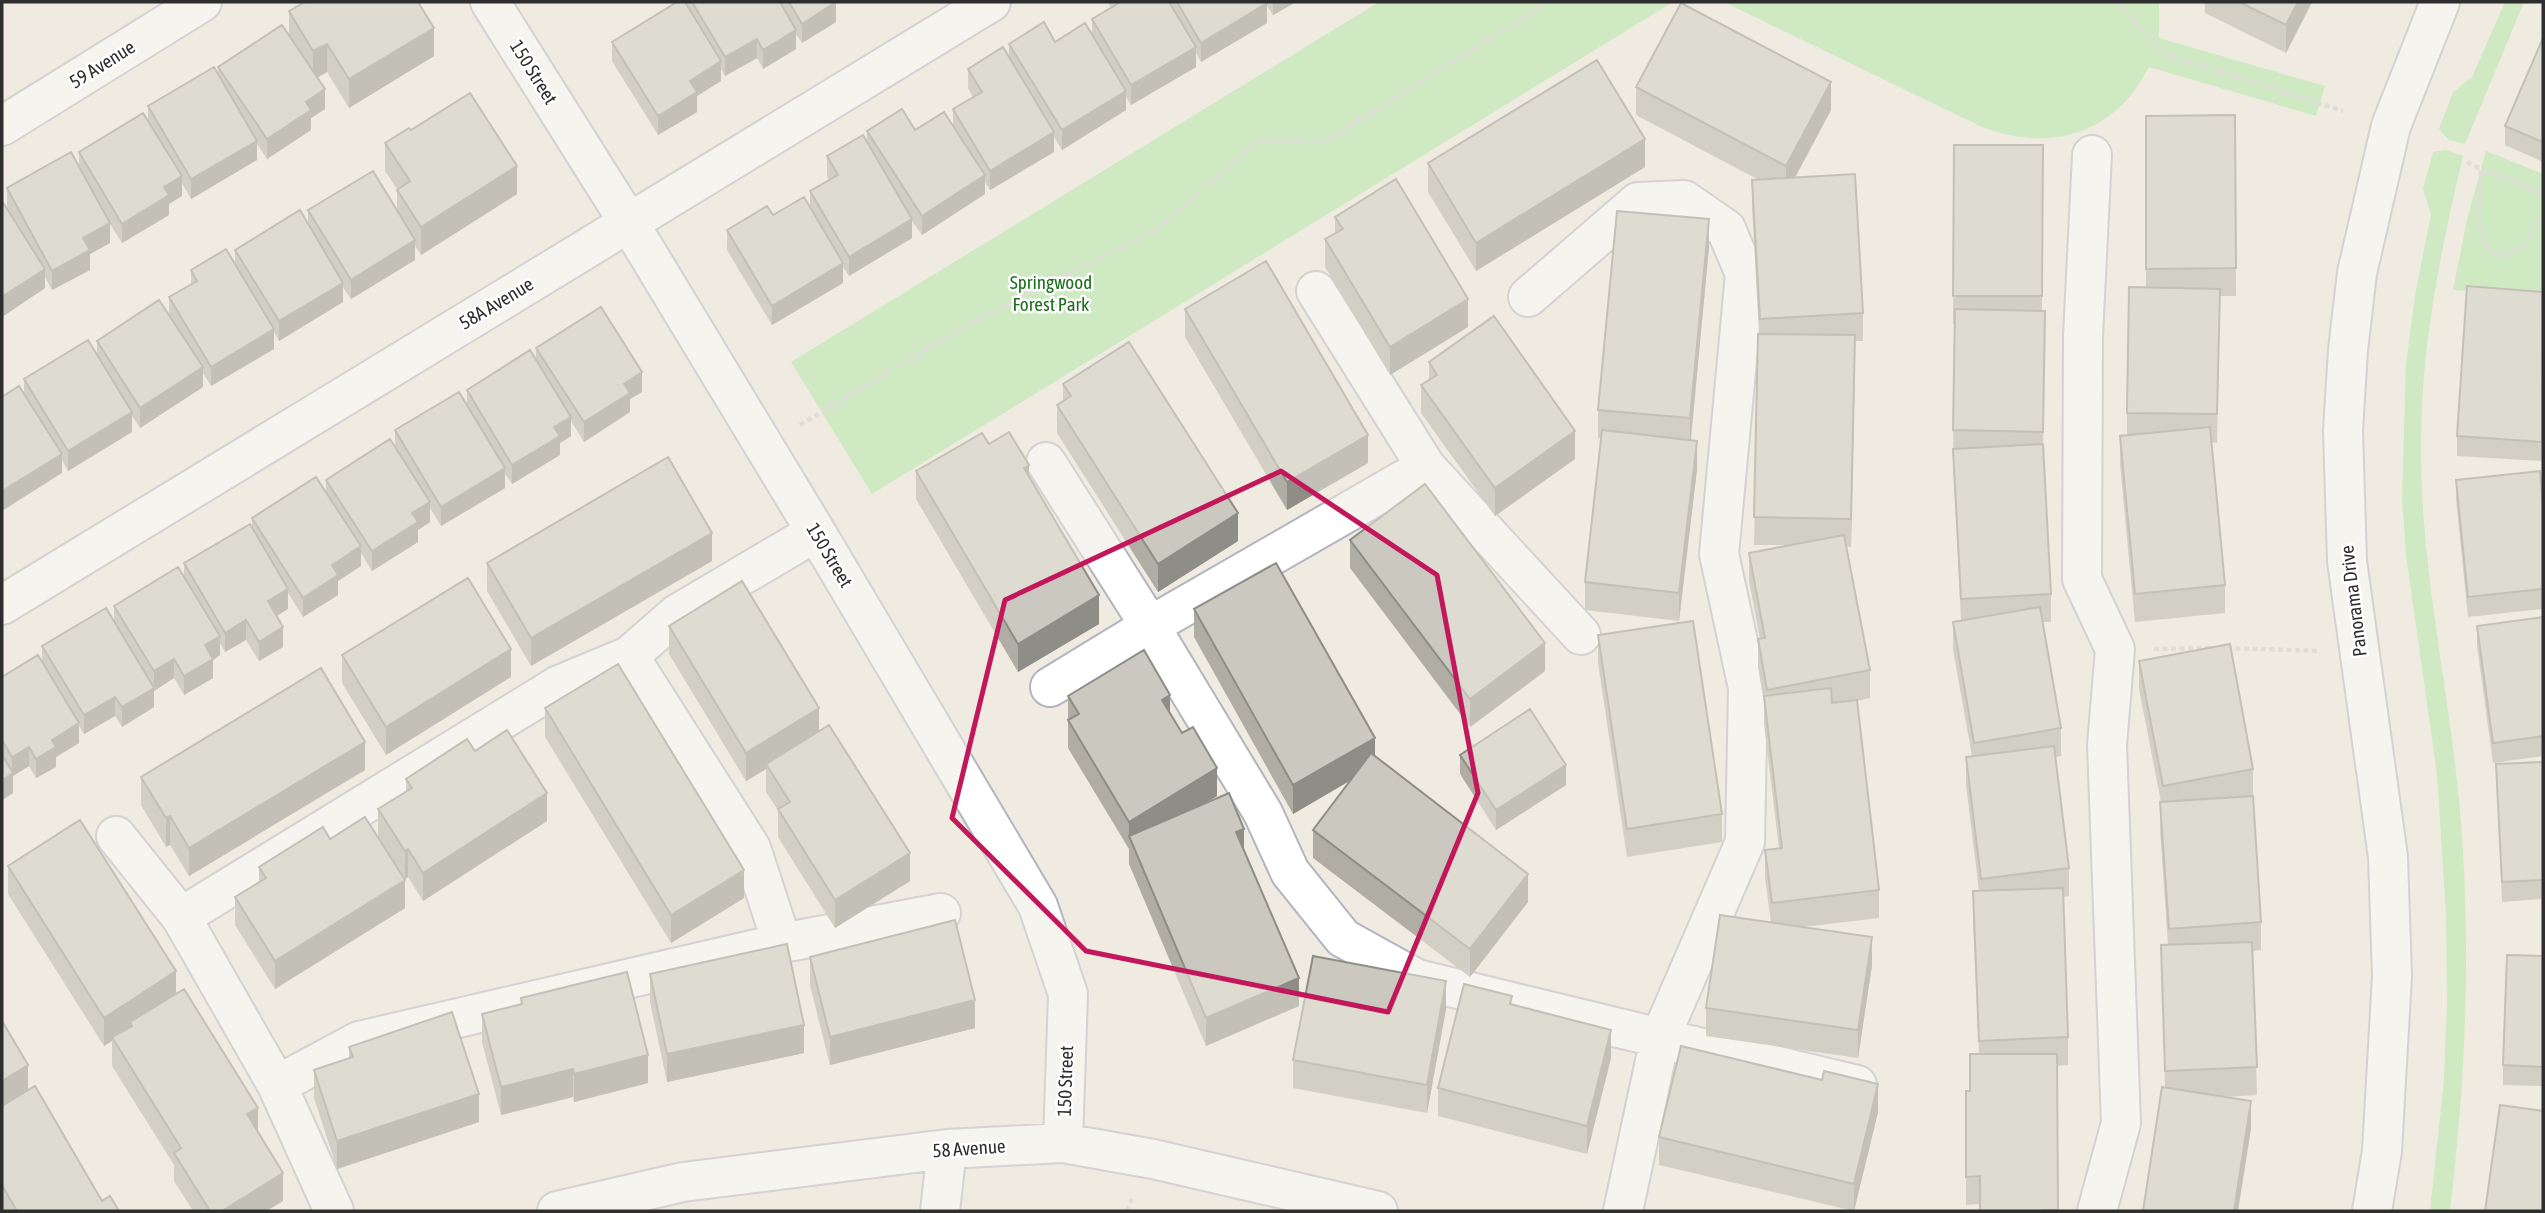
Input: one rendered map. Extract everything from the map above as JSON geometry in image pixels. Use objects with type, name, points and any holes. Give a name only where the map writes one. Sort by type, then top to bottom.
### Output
[{"type":"street","name":"59 Avenue","points":[[2,126],[202,2]]},
{"type":"street","name":"150 Street","points":[[490,2],[629,223],[1038,906],[1068,994],[1063,1143]]},
{"type":"street","name":"58A Avenue","points":[[2,605],[991,2]]},
{"type":"street","name":"Panorama Drive","points":[[2372,1211],[2382,1151],[2392,976],[2388,857],[2347,561],[2343,430],[2348,350],[2357,273],[2391,126],[2440,2]]},
{"type":"street","points":[[2091,155],[2082,336],[2082,579],[2115,649],[2106,745],[2121,1124],[2097,1211]]},
{"type":"street","points":[[1528,297],[1637,202],[1684,200],[1726,229],[1745,274],[1719,554],[1748,688],[1745,842],[1660,1038],[1623,1211]]},
{"type":"street","points":[[1316,291],[1426,467],[1581,635]]},
{"type":"street","points":[[1046,462],[1150,626],[1263,813],[1290,872],[1343,937],[1417,979],[1857,1085]]},
{"type":"street","points":[[1050,687],[1150,626],[1426,467]]},
{"type":"street","points":[[181,917],[559,685],[629,656],[677,614],[816,532]]},
{"type":"street","points":[[629,656],[751,848],[782,943]]},
{"type":"street","points":[[116,836],[181,917],[277,1085],[334,1211]]},
{"type":"street","points":[[277,1085],[359,1041],[782,943],[941,914]]},
{"type":"street","name":"58 Avenue","points":[[557,1211],[683,1182],[947,1149],[1063,1143],[1153,1159],[1305,1203],[1378,1211]]},
{"type":"street","points":[[940,1211],[947,1149]]},
{"type":"path","points":[[800,425],[963,327],[1154,232],[1259,140],[1324,142],[1549,2]]},
{"type":"path","points":[[2118,2],[2164,54],[2343,111]]},
{"type":"path","points":[[2467,162],[2543,193]]},
{"type":"path","points":[[2482,169],[2479,212],[2486,246],[2496,253],[2509,256],[2522,247],[2543,217]]},
{"type":"path","points":[[2115,649],[2233,648],[2359,654]]},
{"type":"path","points":[[1127,1211],[1132,1199]]},
{"type":"highlighted area","points":[[1281,471],[1437,575],[1478,793],[1388,1012],[1086,951],[952,818],[1005,600]]},
{"type":"green space","name":"Springwood Forest Park","points":[[1379,2],[1673,2],[872,494],[791,362]]},
{"type":"green space","points":[[1724,2],[2159,2],[2159,38],[2325,86],[2316,116],[2149,67],[2124,103],[2092,126],[2057,137],[2020,137],[1982,127]]},
{"type":"green space","points":[[2505,2],[2524,2],[2465,144],[2449,140],[2439,129],[2453,92],[2472,77]]},
{"type":"green space","points":[[2446,150],[2463,156],[2428,340],[2422,414],[2422,495],[2430,583],[2459,801],[2466,955],[2460,1109],[2450,1211],[2430,1211],[2444,1080],[2446,914],[2437,774],[2406,555],[2402,497],[2406,364],[2415,296],[2431,214],[2423,189],[2433,152]]},
{"type":"green space","points":[[2486,151],[2543,174],[2543,295],[2453,290],[2467,220]]},
{"type":"building","points":[[305,2],[418,2],[434,28],[349,79],[327,44],[313,51],[289,11]]},
{"type":"building","points":[[677,2],[685,2],[721,61],[690,81],[697,92],[658,116],[612,42]]},
{"type":"building","points":[[692,2],[780,2],[796,30],[763,50],[757,39],[725,57]]},
{"type":"building","points":[[789,2],[836,2],[802,24]]},
{"type":"building","points":[[1119,2],[1169,2],[1196,47],[1131,85],[1092,19]]},
{"type":"building","points":[[1177,2],[1267,2],[1267,3],[1201,43]]},
{"type":"building","points":[[2239,2],[2298,2],[2286,25]]},
{"type":"building","points":[[1681,3],[1831,82],[1786,166],[1636,87]]},
{"type":"building","points":[[1044,22],[1055,42],[1085,23],[1126,91],[1062,130],[1009,44]]},
{"type":"building","points":[[282,25],[325,89],[306,102],[311,110],[267,139],[218,67]]},
{"type":"building","points":[[2543,38],[2543,142],[2505,126]]},
{"type":"building","points":[[1003,47],[1054,132],[990,171],[953,109],[982,92],[968,69]]},
{"type":"building","points":[[1597,60],[1645,139],[1476,243],[1428,163]]},
{"type":"building","points":[[214,67],[257,141],[191,179],[148,106]]},
{"type":"building","points":[[470,93],[517,166],[421,227],[397,190],[410,181],[385,143]]},
{"type":"building","points":[[902,109],[915,130],[944,112],[985,175],[922,216],[867,131]]},
{"type":"building","points":[[143,113],[182,176],[164,187],[169,195],[122,224],[79,152]]},
{"type":"building","points":[[2235,115],[2236,268],[2146,269],[2146,116]]},
{"type":"building","points":[[863,135],[912,219],[849,257],[810,191],[838,175],[827,156]]},
{"type":"building","points":[[1954,145],[2043,145],[2042,296],[1953,296]]},
{"type":"building","points":[[71,152],[110,223],[83,238],[90,250],[52,271],[7,188]]},
{"type":"building","points":[[373,171],[415,240],[351,280],[308,210]]},
{"type":"building","points":[[1855,174],[1863,313],[1760,319],[1752,180]]},
{"type":"building","points":[[1396,179],[1468,299],[1390,347],[1325,239],[1343,229],[1335,217]]},
{"type":"building","points":[[804,197],[843,263],[772,306],[727,230],[767,206],[773,215]]},
{"type":"building","points":[[2,201],[45,269],[2,297]]},
{"type":"building","points":[[300,210],[343,283],[279,321],[235,250]]},
{"type":"building","points":[[1617,211],[1709,219],[1690,418],[1598,410]]},
{"type":"building","points":[[226,249],[274,329],[211,367],[169,297],[197,281],[191,270]]},
{"type":"building","points":[[1266,261],[1368,435],[1287,482],[1185,309]]},
{"type":"building","points":[[2467,286],[2543,292],[2542,442],[2457,436]]},
{"type":"building","points":[[2129,287],[2220,289],[2217,414],[2127,413]]},
{"type":"building","points":[[159,300],[203,367],[140,408],[97,341]]},
{"type":"building","points":[[601,307],[642,372],[624,384],[630,393],[584,422],[536,348]]},
{"type":"building","points":[[1955,309],[2045,311],[2043,432],[1953,430]]},
{"type":"building","points":[[1494,316],[1575,431],[1495,488],[1421,385],[1437,375],[1429,362]]},
{"type":"building","points":[[1758,334],[1855,335],[1851,519],[1754,517]]},
{"type":"building","points":[[88,340],[132,412],[68,451],[24,379]]},
{"type":"building","points":[[1129,342],[1238,513],[1158,564],[1057,405],[1071,396],[1063,384]]},
{"type":"building","points":[[530,350],[571,417],[554,427],[560,436],[512,465],[467,390]]},
{"type":"building","points":[[19,386],[62,454],[2,491],[2,397]]},
{"type":"building","points":[[459,392],[505,468],[441,507],[395,430]]},
{"type":"building","points":[[2210,427],[2225,585],[2135,594],[2120,436]]},
{"type":"building","points":[[1602,430],[1697,441],[1679,593],[1585,582]]},
{"type":"building","points":[[1009,432],[1029,465],[1024,468],[1099,595],[1018,644],[916,471],[982,433],[989,444]]},
{"type":"building","points":[[390,439],[430,502],[412,513],[418,522],[372,551],[326,480]]},
{"type":"building","points":[[2043,444],[2051,594],[1961,599],[1953,449]]},
{"type":"building","points":[[668,457],[712,533],[531,638],[487,563]]},
{"type":"building","points":[[2540,471],[2543,589],[2468,597],[2456,480]]},
{"type":"building","points":[[316,477],[361,546],[332,565],[338,575],[303,598],[252,518]]},
{"type":"building","points":[[1425,484],[1545,643],[1470,699],[1350,540]]},
{"type":"building","points":[[250,524],[288,589],[268,601],[283,627],[259,642],[246,620],[225,633],[184,563]]},
{"type":"building","points":[[1844,535],[1870,670],[1767,690],[1758,639],[1765,638],[1749,553]]},
{"type":"building","points":[[1276,563],[1375,738],[1293,785],[1194,609]]},
{"type":"building","points":[[178,567],[220,636],[205,645],[213,659],[184,676],[174,659],[154,671],[114,606]]},
{"type":"building","points":[[468,578],[511,649],[386,727],[342,655]]},
{"type":"building","points":[[742,581],[819,708],[746,753],[669,626]]},
{"type":"building","points":[[2040,607],[2061,728],[1974,743],[1953,622]]},
{"type":"building","points":[[106,608],[154,688],[122,707],[115,697],[84,715],[42,646]]},
{"type":"building","points":[[2543,617],[2543,736],[2493,743],[2477,626]]},
{"type":"building","points":[[1693,621],[1722,814],[1627,829],[1598,635]]},
{"type":"building","points":[[2230,644],[2253,769],[2163,786],[2139,661]]},
{"type":"building","points":[[1144,650],[1170,695],[1162,700],[1182,733],[1193,727],[1217,768],[1129,822],[1068,720],[1079,714],[1068,696]]},
{"type":"building","points":[[38,655],[79,723],[52,740],[56,747],[36,759],[29,747],[12,757],[2,740],[2,677]]},
{"type":"building","points":[[618,664],[744,870],[671,915],[545,708]]},
{"type":"building","points":[[321,668],[365,742],[189,848],[170,816],[166,818],[141,777]]},
{"type":"building","points":[[1831,688],[1832,703],[1857,700],[1879,890],[1772,903],[1765,850],[1782,848],[1764,696]]},
{"type":"building","points":[[1530,709],[1566,765],[1496,810],[1460,755]]},
{"type":"building","points":[[829,725],[910,853],[835,900],[778,809],[790,802],[766,764]]},
{"type":"building","points":[[507,730],[547,793],[423,873],[378,809],[412,788],[406,779],[467,739],[475,751]]},
{"type":"building","points":[[2054,746],[2069,868],[1981,879],[1966,757]]},
{"type":"building","points":[[1371,753],[1528,874],[1470,949],[1313,830]]},
{"type":"building","points":[[2,755],[13,773],[2,780]]},
{"type":"building","points":[[2543,762],[2543,880],[2502,882],[2496,764]]},
{"type":"building","points":[[1229,793],[1244,829],[1236,832],[1299,978],[1206,1018],[1129,836]]},
{"type":"building","points":[[2253,796],[2261,922],[2169,929],[2160,802]]},
{"type":"building","points":[[365,817],[405,880],[275,961],[235,897],[266,878],[259,867],[323,827],[330,839]]},
{"type":"building","points":[[80,820],[176,971],[104,1018],[8,866]]},
{"type":"building","points":[[2063,888],[2068,1037],[1979,1041],[1973,891]]},
{"type":"building","points":[[1720,915],[1872,937],[1858,1030],[1706,1008]]},
{"type":"building","points":[[955,920],[975,1000],[830,1037],[810,957]]},
{"type":"building","points":[[2252,942],[2257,1067],[2165,1071],[2161,945]]},
{"type":"building","points":[[787,944],[804,1025],[667,1054],[650,974]]},
{"type":"building","points":[[2507,955],[2543,956],[2543,1067],[2503,1065]]},
{"type":"building","points":[[1313,956],[1446,981],[1427,1085],[1293,1060]]},
{"type":"building","points":[[627,972],[648,1055],[574,1074],[573,1069],[501,1087],[482,1014],[522,1004],[521,998]]},
{"type":"building","points":[[1464,984],[1512,996],[1510,1004],[1611,1030],[1587,1126],[1438,1088]]},
{"type":"building","points":[[184,989],[258,1108],[247,1114],[283,1173],[222,1211],[210,1211],[174,1153],[181,1148],[112,1037],[132,1026],[130,1022]]},
{"type":"building","points":[[452,1012],[479,1094],[337,1141],[314,1070],[353,1057],[349,1047]]},
{"type":"building","points":[[2,1021],[28,1065],[2,1081]]},
{"type":"building","points":[[1681,1046],[1822,1080],[1824,1071],[1878,1084],[1854,1184],[1659,1137]]},
{"type":"building","points":[[1970,1054],[2057,1054],[2058,1210],[1980,1211],[1980,1176],[1966,1177],[1966,1091],[1970,1091]]},
{"type":"building","points":[[35,1086],[102,1201],[110,1196],[119,1211],[17,1211],[2,1185],[2,1106]]},
{"type":"building","points":[[2162,1087],[2251,1101],[2234,1211],[2143,1211]]},
{"type":"building","points":[[2500,1105],[2543,1111],[2543,1211],[2485,1211]]}]
